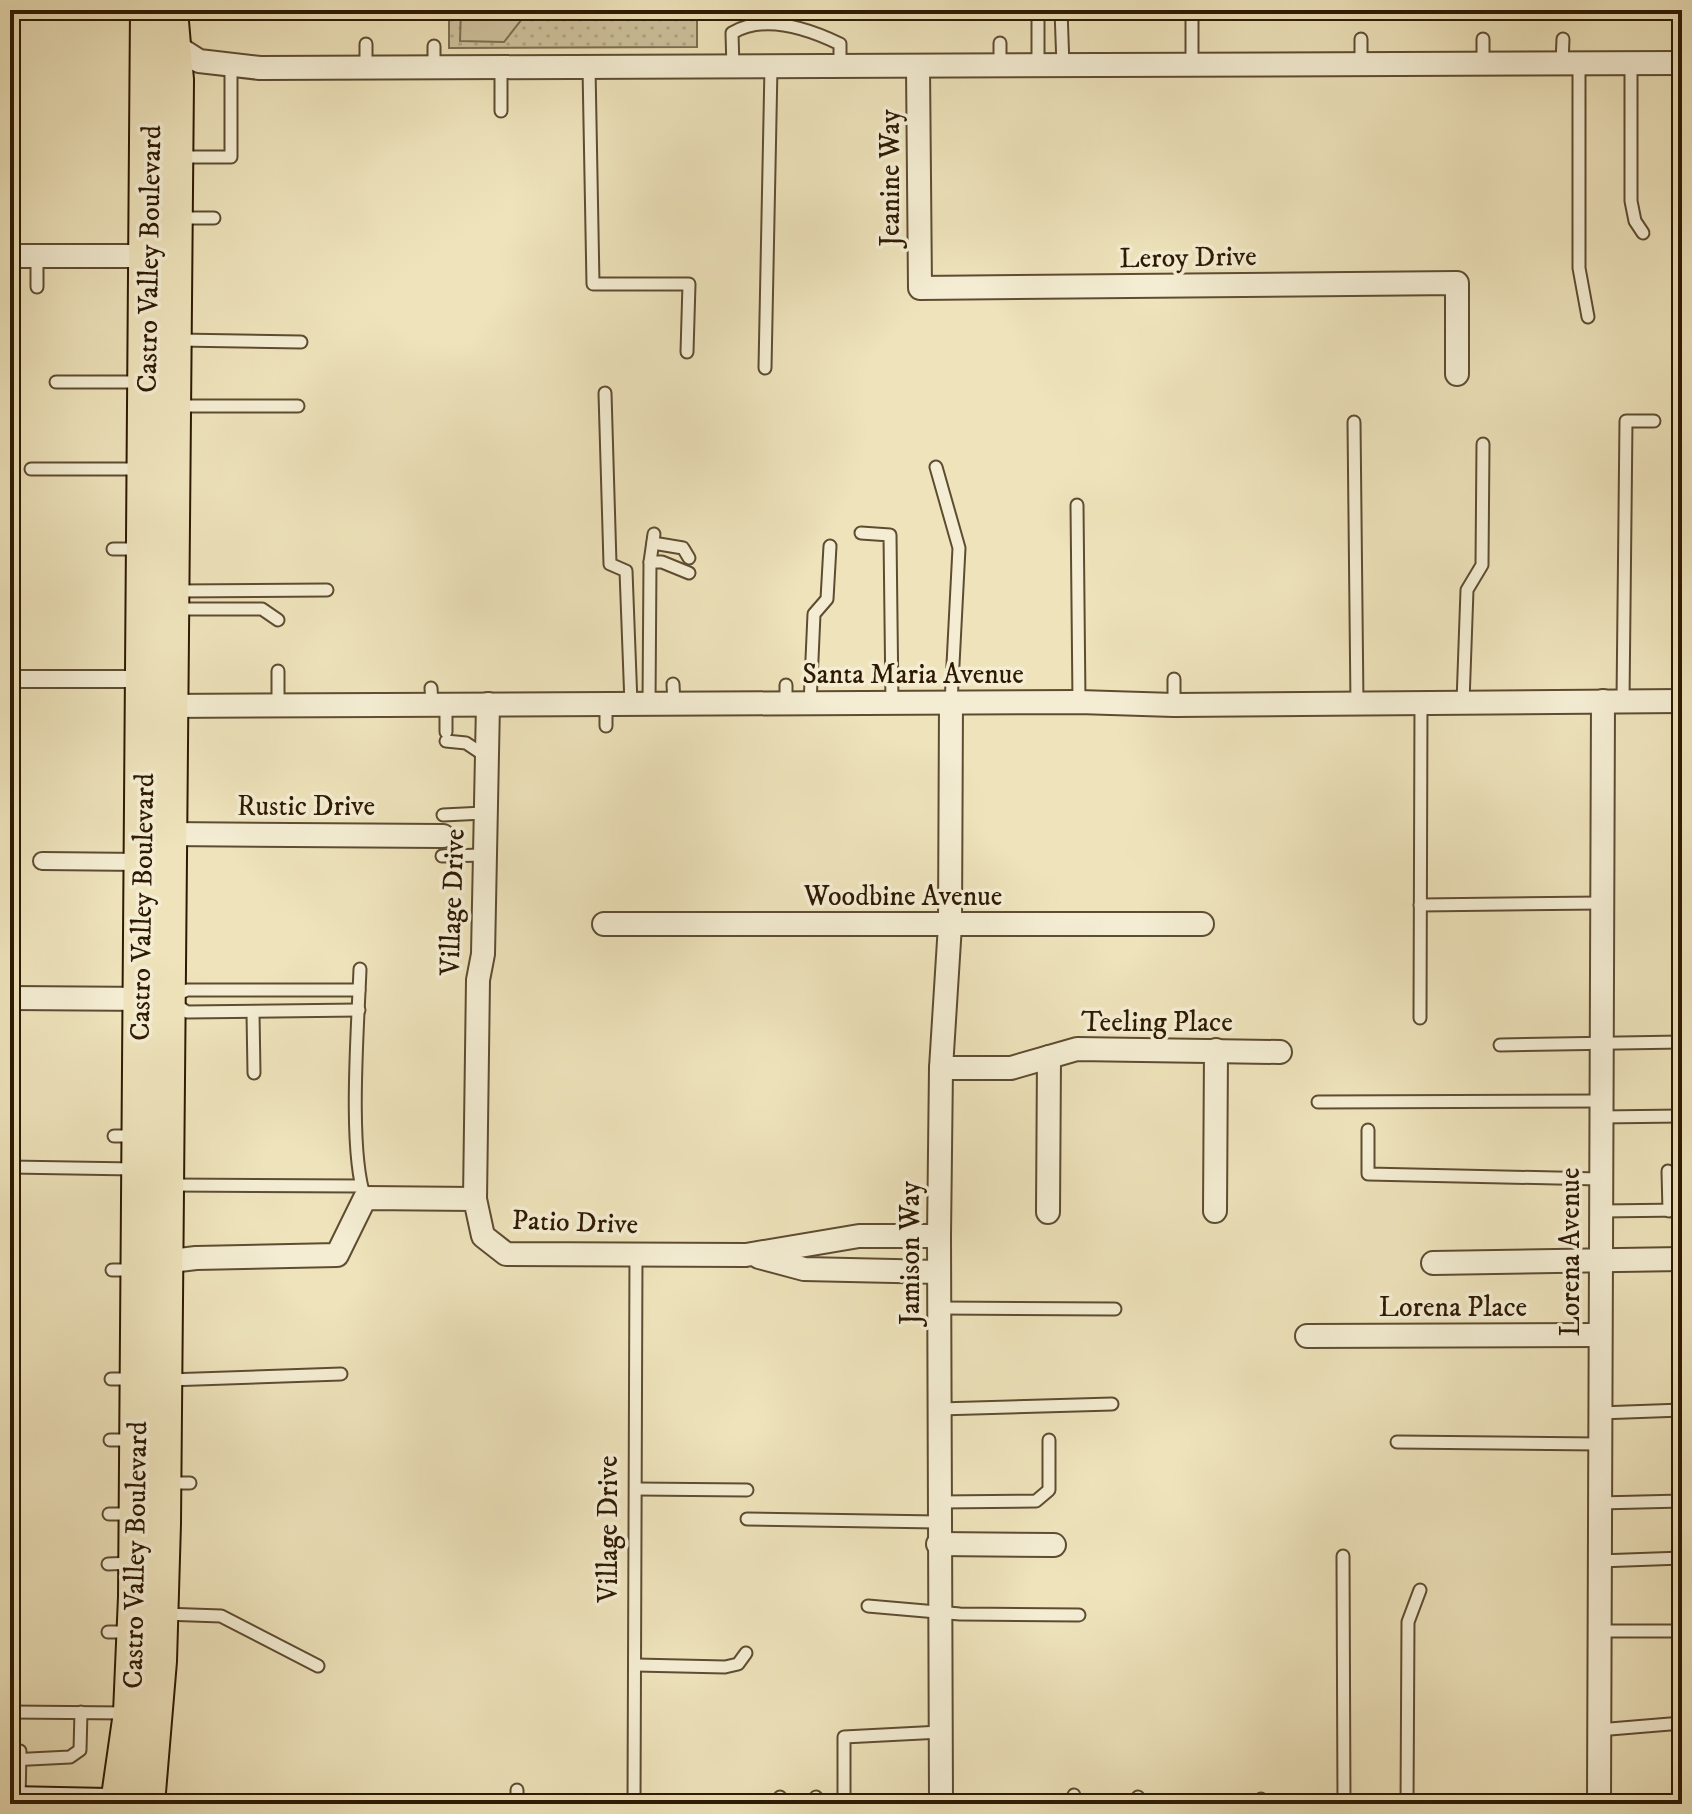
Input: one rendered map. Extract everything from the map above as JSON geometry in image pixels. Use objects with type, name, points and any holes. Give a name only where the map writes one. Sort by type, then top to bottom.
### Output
[{"type":"main road","name":"Castro Valley Boulevard","points":[[118,1804],[131,1713],[146,1496],[137,1379],[138,1266],[152,1177],[154,999],[168,834],[152,697],[129,549],[146,469],[147,382],[161,256],[174,218],[176,80],[171,45],[153,12]]},
{"type":"main road","name":"Castro Valley Boulevard","points":[[152,1177],[126,1136],[154,999],[142,862],[152,697],[171,600],[173,339],[161,256],[153,12]]},
{"type":"main road","name":"Castro Valley Boulevard","points":[[137,1379],[123,1440],[146,1496],[122,1563],[135,1626],[147,1804]]},
{"type":"main road","points":[[14,1802],[108,1804]]},
{"type":"street","points":[[171,45],[199,61],[231,66],[366,68],[434,57],[501,68],[1682,63]]},
{"type":"street","name":"Jeanine Way","points":[[918,67],[920,288]]},
{"type":"street","points":[[10,256],[161,256]]},
{"type":"street","name":"Leroy Drive","points":[[920,288],[1457,283],[1457,374]]},
{"type":"street","points":[[10,679],[152,697]]},
{"type":"street","name":"Santa Maria Avenue","points":[[152,697],[278,706],[437,699],[606,715],[673,694],[786,694],[810,704],[1682,701]]},
{"type":"street","name":"Village Drive","points":[[475,1199],[484,855],[482,701]]},
{"type":"street","name":"Lorena Avenue","points":[[1599,1804],[1600,1043],[1602,903],[1613,701]]},
{"type":"street","name":"Jamison Way","points":[[941,1804],[939,1236],[941,1068],[950,925],[951,703]]},
{"type":"street","name":"Rustic Drive","points":[[168,834],[442,836]]},
{"type":"street","points":[[42,861],[142,862]]},
{"type":"street","name":"Woodbine Avenue","points":[[604,924],[1202,924]]},
{"type":"street","points":[[10,998],[154,999]]},
{"type":"street","name":"Teeling Place","points":[[941,1068],[1011,1068],[1077,1049],[1280,1052]]},
{"type":"street","points":[[1215,1211],[1216,1050]]},
{"type":"street","points":[[1048,1212],[1049,1057]]},
{"type":"street","points":[[138,1266],[337,1255],[363,1192]]},
{"type":"street","name":"Patio Drive","points":[[363,1192],[475,1199],[483,1236],[506,1254],[746,1255],[859,1236],[939,1236]]},
{"type":"street","name":"Patio Drive","points":[[746,1255],[804,1269],[939,1272]]},
{"type":"street","points":[[1433,1263],[1682,1259]]},
{"type":"street","name":"Lorena Place","points":[[1307,1336],[1599,1335]]},
{"type":"street","points":[[938,1523],[1054,1545]]},
{"type":"lane","points":[[1038,10],[1038,66]]},
{"type":"lane","points":[[1061,10],[1063,66]]},
{"type":"lane","points":[[1192,10],[1192,65]]},
{"type":"lane","points":[[733,68],[732,33],[762,25],[805,29],[840,44],[840,67]]},
{"type":"lane","points":[[1361,39],[1361,64]]},
{"type":"lane","points":[[1483,39],[1483,64]]},
{"type":"lane","points":[[1563,39],[1571,63],[1579,268],[1588,317]]},
{"type":"lane","points":[[1000,43],[1000,66]]},
{"type":"lane","points":[[366,44],[366,68]]},
{"type":"lane","points":[[1631,63],[1631,201],[1635,221],[1643,233]]},
{"type":"lane","points":[[174,157],[231,157],[231,66]]},
{"type":"lane","points":[[765,368],[771,67]]},
{"type":"lane","points":[[501,68],[501,111]]},
{"type":"lane","points":[[589,68],[593,284],[689,284],[687,352]]},
{"type":"lane","points":[[174,218],[214,218]]},
{"type":"lane","points":[[37,256],[37,287]]},
{"type":"lane","points":[[173,339],[301,342]]},
{"type":"lane","points":[[56,382],[147,382]]},
{"type":"lane","points":[[605,393],[610,564],[626,571],[640,704]]},
{"type":"lane","points":[[172,406],[298,406]]},
{"type":"lane","points":[[1613,701],[1626,421],[1654,421]]},
{"type":"lane","points":[[1354,422],[1357,704]]},
{"type":"lane","points":[[1463,702],[1467,590],[1482,565],[1483,444]]},
{"type":"lane","points":[[936,467],[959,548],[951,703]]},
{"type":"lane","points":[[31,469],[146,469]]},
{"type":"lane","points":[[1077,505],[1079,702]]},
{"type":"lane","points":[[861,533],[890,535],[892,703]]},
{"type":"lane","points":[[640,704],[654,538],[683,548],[689,558]]},
{"type":"lane","points":[[810,704],[814,614],[827,599],[830,546]]},
{"type":"lane","points":[[650,562],[662,562],[689,573]]},
{"type":"lane","points":[[171,600],[327,590]]},
{"type":"lane","points":[[171,600],[262,609],[278,620]]},
{"type":"lane","points":[[278,671],[278,706]]},
{"type":"lane","points":[[1174,679],[1174,705]]},
{"type":"lane","points":[[437,699],[446,737],[466,743],[484,755]]},
{"type":"lane","points":[[1420,1018],[1421,703]]},
{"type":"lane","points":[[442,836],[484,813]]},
{"type":"lane","points":[[442,836],[484,855]]},
{"type":"lane","points":[[1420,905],[1602,903]]},
{"type":"lane","points":[[10,1167],[363,1192],[360,969]]},
{"type":"lane","points":[[154,999],[187,990],[359,990]]},
{"type":"lane","points":[[154,999],[187,1012],[359,1010]]},
{"type":"lane","points":[[253,1013],[254,1073]]},
{"type":"lane","points":[[1500,1045],[1682,1042]]},
{"type":"lane","points":[[1318,1102],[1600,1109],[1682,1116]]},
{"type":"lane","points":[[1368,1130],[1368,1174],[1600,1179]]},
{"type":"lane","points":[[1600,1211],[1676,1210],[1668,1171]]},
{"type":"lane","name":"Village Drive","points":[[634,1804],[636,1254]]},
{"type":"lane","points":[[939,1308],[1115,1309]]},
{"type":"lane","points":[[137,1379],[341,1374]]},
{"type":"lane","points":[[939,1409],[1112,1404]]},
{"type":"lane","points":[[1599,1413],[1682,1410]]},
{"type":"lane","points":[[747,1519],[938,1523],[1036,1501],[1049,1490],[1049,1440]]},
{"type":"lane","points":[[1397,1442],[1599,1444]]},
{"type":"lane","points":[[637,1489],[747,1490]]},
{"type":"lane","points":[[1599,1503],[1682,1501]]},
{"type":"lane","points":[[1343,1556],[1344,1804]]},
{"type":"lane","points":[[1599,1561],[1682,1558]]},
{"type":"lane","points":[[1407,1804],[1408,1622],[1420,1590]]},
{"type":"lane","points":[[868,1606],[960,1614],[1079,1615]]},
{"type":"lane","points":[[135,1626],[221,1616],[318,1666]]},
{"type":"lane","points":[[1599,1631],[1682,1631]]},
{"type":"lane","points":[[636,1665],[725,1667],[738,1664],[746,1653]]},
{"type":"lane","points":[[10,1712],[23,1718],[81,1712],[131,1713]]},
{"type":"lane","points":[[14,1802],[17,1757],[70,1757],[80,1750],[81,1712]]},
{"type":"lane","points":[[1598,1730],[1682,1723]]},
{"type":"lane","points":[[844,1804],[844,1737],[941,1732]]},
{"type":"lane","points":[[517,1790],[517,1804]]},
{"type":"shaded area","points":[[449,10],[697,10],[697,47],[449,48]]},
{"type":"shaded area","points":[[461,10],[529,10],[504,42],[460,41]]}]
